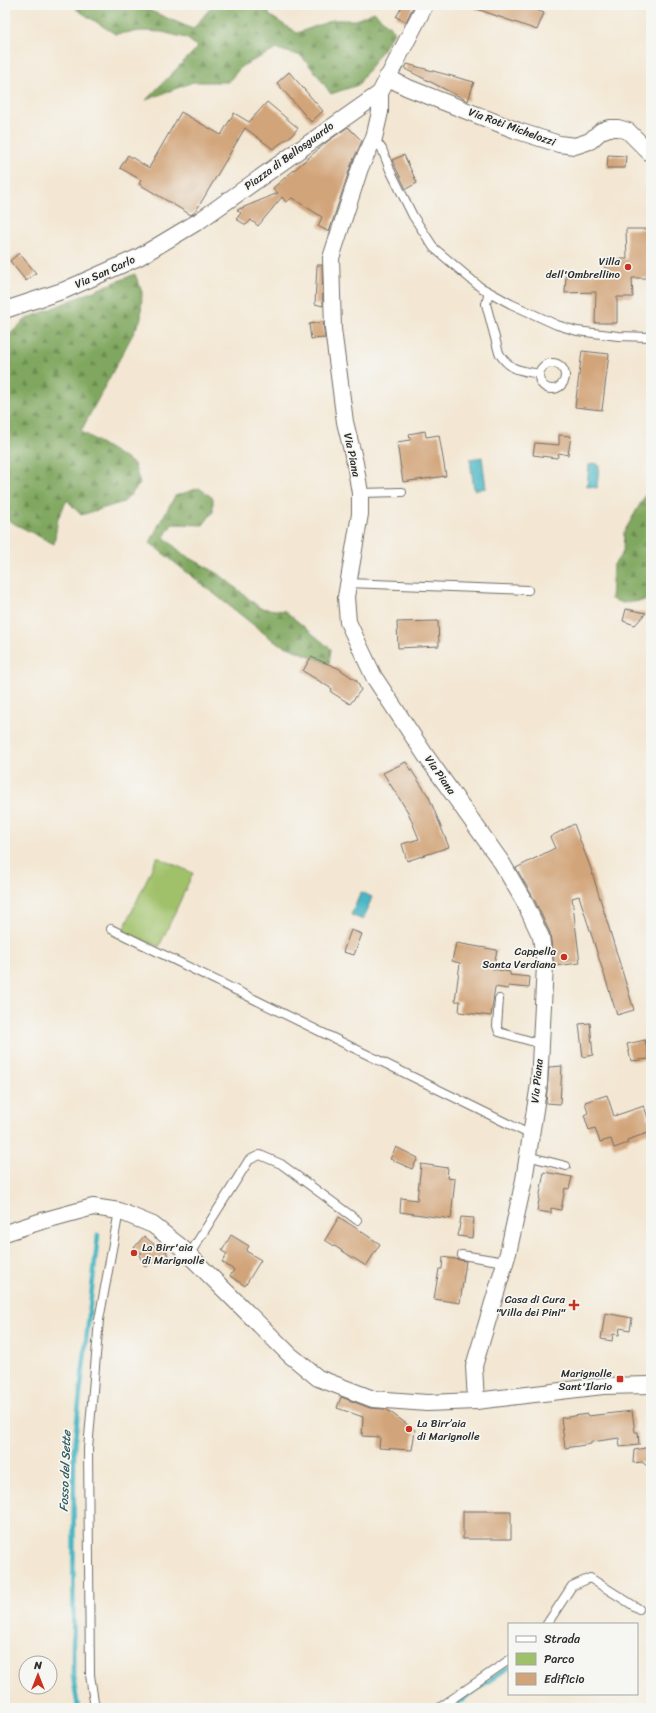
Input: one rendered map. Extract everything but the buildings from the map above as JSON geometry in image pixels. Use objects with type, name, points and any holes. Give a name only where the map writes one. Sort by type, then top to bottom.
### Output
[{"type":"street","points":[[372,143],[380,112],[380,93],[425,5]]},
{"type":"street","name":"Via Roti Michelozzi","points":[[387,77],[406,87],[518,131],[559,144],[575,146],[590,141],[608,128],[618,128],[628,131],[651,154]]},
{"type":"street","name":"Piazza di Bellosguardo","points":[[199,221],[380,93]]},
{"type":"street","name":"Via Piana","points":[[372,143],[360,168],[331,258],[333,329],[345,422],[355,463],[360,493],[360,514],[346,597],[348,622],[374,677],[426,756],[502,863],[524,901],[541,937],[545,964],[539,1084],[524,1180],[505,1262],[474,1366],[476,1402]]},
{"type":"street","name":"Via San Carlo","points":[[5,310],[65,290],[139,257],[199,221]]},
{"type":"street","points":[[5,1233],[42,1221],[93,1208],[119,1211],[153,1225],[189,1255],[290,1355],[318,1378],[373,1399],[427,1403],[476,1402],[603,1386],[651,1385]]},
{"type":"lane","points":[[372,143],[382,149],[390,170],[412,216],[434,248],[480,287],[511,304],[557,325],[578,331],[618,336],[651,337]]},
{"type":"lane","points":[[489,292],[486,304],[500,353],[506,364],[513,368],[539,374]]},
{"type":"lane","points":[[360,493],[402,492]]},
{"type":"lane","points":[[348,583],[528,590]]},
{"type":"lane","points":[[111,929],[531,1135]]},
{"type":"lane","points":[[500,999],[497,1026],[500,1032],[541,1044]]},
{"type":"lane","points":[[189,1255],[249,1160],[260,1155],[281,1164],[357,1220]]},
{"type":"lane","points":[[527,1156],[566,1166]]},
{"type":"lane","points":[[95,1708],[90,1675],[88,1449],[99,1320],[119,1211]]},
{"type":"lane","points":[[462,1255],[505,1262]]},
{"type":"lane","points":[[548,1623],[572,1586],[590,1578],[639,1609]]},
{"type":"lane","points":[[439,1708],[508,1661]]},
{"type":"path","points":[[650,278],[651,333]]},
{"type":"green space","points":[[83,5],[137,5],[193,29],[213,5],[268,5],[269,15],[297,33],[333,20],[356,20],[374,12],[395,31],[358,85],[331,94],[316,73],[301,56],[277,49],[242,66],[228,82],[193,82],[146,100],[198,47],[186,38],[162,32],[142,31],[115,34],[76,9]]},
{"type":"green space","points":[[135,274],[142,292],[141,319],[81,431],[134,464],[140,484],[124,502],[81,515],[67,500],[58,518],[54,544],[5,519],[5,339],[26,319]]},
{"type":"green space","points":[[199,488],[213,498],[213,512],[203,525],[172,524],[164,537],[183,554],[219,574],[260,608],[285,611],[331,649],[329,664],[275,642],[150,543],[175,496]]},
{"type":"green space","points":[[647,492],[651,493],[651,600],[623,603],[611,599],[613,566],[623,552],[624,532]]},
{"type":"green space","points":[[157,857],[193,873],[159,947],[123,931]]},
{"type":"water","points":[[482,457],[486,488],[474,490],[470,459]]},
{"type":"water","points":[[592,463],[598,464],[597,466],[599,466],[597,488],[587,486],[589,465]]},
{"type":"water","points":[[361,892],[372,897],[363,920],[351,915]]},
{"type":"waterway","name":"Fosso del Sette","points":[[78,1708],[73,1676],[74,1448],[98,1235]]},
{"type":"waterway","points":[[450,1708],[508,1668]]},
{"type":"place","name":"Villa dell'Ombrellino","points":[[628,267]]},
{"type":"place","name":"Cappella Santa Verdiana","points":[[564,957]]},
{"type":"place","name":"La Birr'aia di Marignolle","points":[[134,1253]]},
{"type":"place","name":"Casa di Cura \"Villa dei Pini\"","points":[[574,1305]]},
{"type":"place","name":"Marignolle Sant'Ilario","points":[[620,1379]]},
{"type":"place","name":"La Birr’aia di Marignolle","points":[[409,1429]]}]
